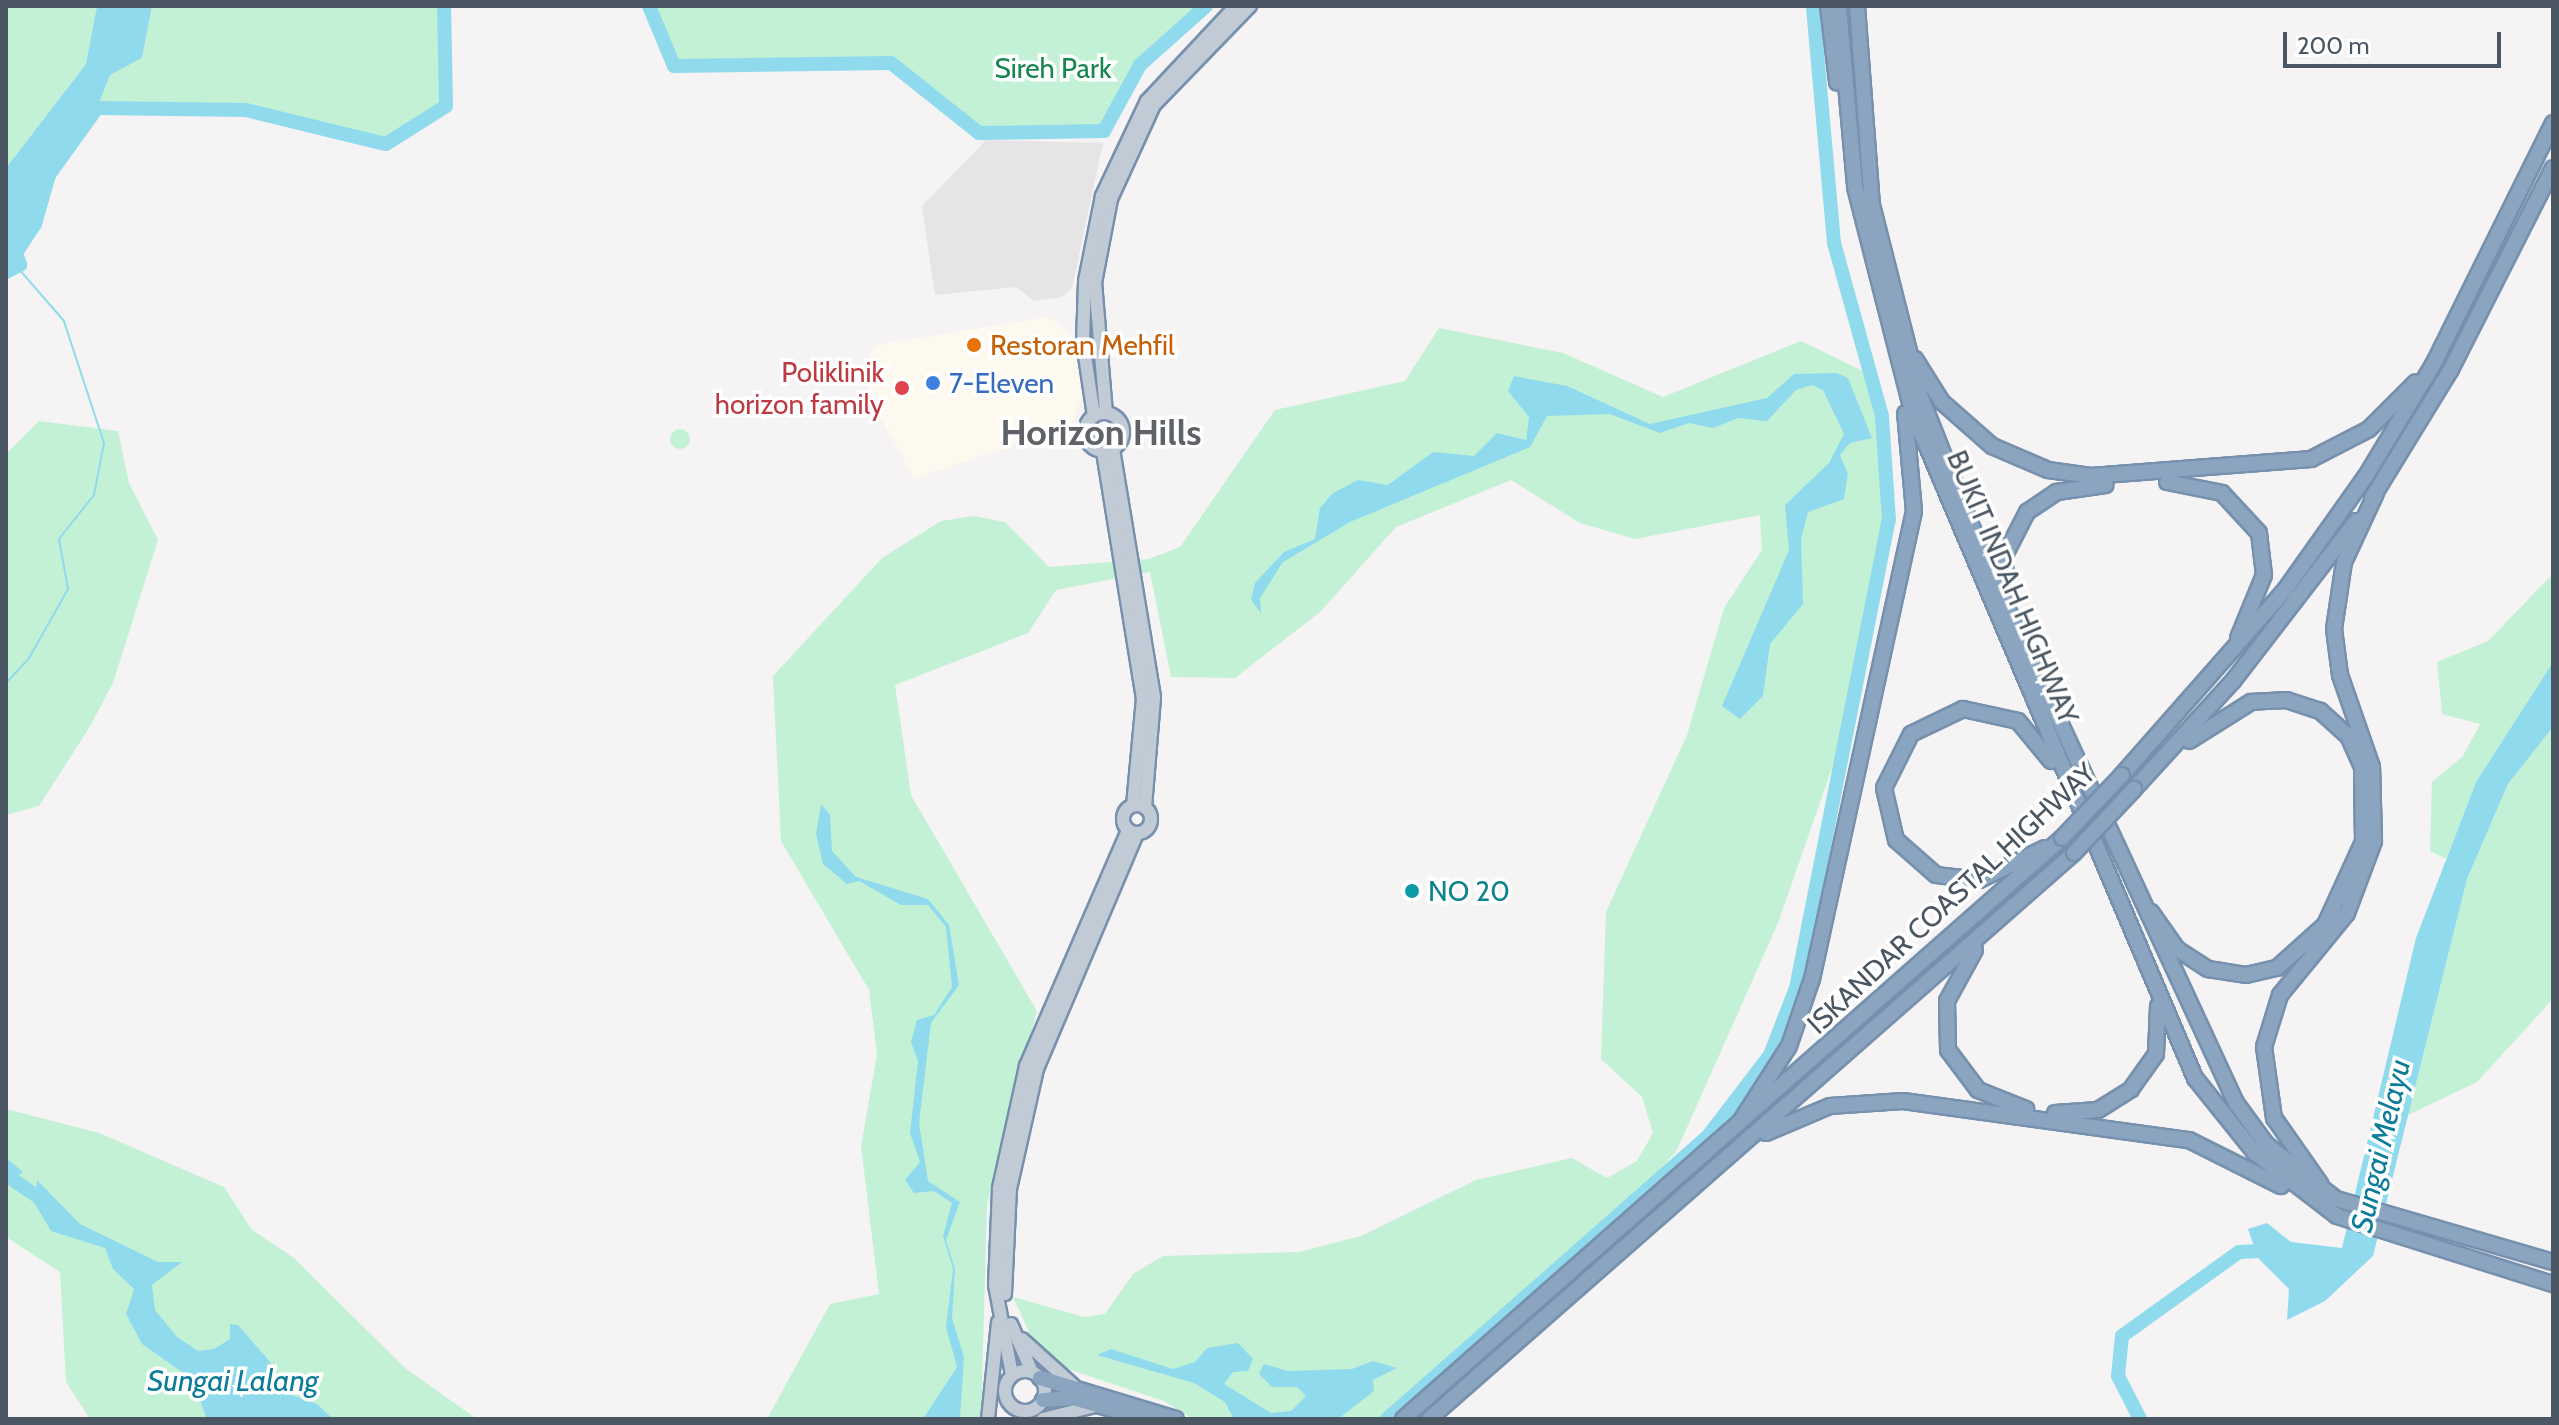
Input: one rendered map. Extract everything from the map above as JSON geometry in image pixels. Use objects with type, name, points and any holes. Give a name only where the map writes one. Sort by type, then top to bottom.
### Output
[{"type":"highway","points":[[1828,6],[1831,61],[1844,110]]},
{"type":"highway","name":"BUKIT INDAH HIGHWAY","points":[[1839,6],[1844,110],[1862,230],[1892,350],[1985,594],[2149,965],[2195,1078],[2222,1117],[2294,1188],[2337,1216],[2384,1235],[2553,1284]]},
{"type":"highway","name":"BUKIT INDAH HIGHWAY","points":[[1857,6],[1872,205],[1900,326],[1945,463],[2020,635],[2236,1103],[2266,1144],[2321,1190],[2388,1217],[2553,1262]]},
{"type":"highway","name":"ISKANDAR COASTAL HIGHWAY","points":[[1403,1419],[1737,1129],[2060,841],[2234,650],[2334,523],[2433,365],[2553,123]]},
{"type":"highway","name":"ISKANDAR COASTAL HIGHWAY","points":[[1429,1419],[1983,935],[2074,853],[2161,761],[2254,656],[2376,493],[2451,369],[2553,168]]},
{"type":"highway","points":[[1900,326],[1933,388],[1975,433],[2026,463],[2091,476],[2311,459],[2369,429],[2433,365]]},
{"type":"highway","points":[[1737,1129],[1789,1046],[1807,998],[1911,526],[1915,469],[1892,350]]},
{"type":"highway","points":[[2020,635],[2004,564],[2027,512],[2067,489],[2177,482],[2231,499],[2259,533],[2262,586],[2234,650]]},
{"type":"highway","points":[[2321,1190],[2274,1118],[2264,1047],[2280,995],[2347,913],[2374,841],[2372,767],[2340,675],[2334,629],[2344,562],[2376,493]]},
{"type":"highway","points":[[2137,892],[2196,963],[2233,975],[2261,972],[2289,962],[2317,935],[2351,882],[2363,842],[2366,791],[2358,756],[2341,727],[2310,706],[2276,699],[2241,705],[2161,761]]},
{"type":"highway","points":[[2060,841],[1992,877],[1936,875],[1896,840],[1885,810],[1886,778],[1898,750],[1920,726],[1974,708],[2026,727],[2070,787]]},
{"type":"highway","points":[[1983,935],[1947,1001],[1946,1040],[1967,1082],[2015,1107],[2098,1110],[2140,1080],[2161,1026],[2149,965]]},
{"type":"highway","points":[[1747,1142],[1830,1106],[1903,1101],[2189,1140],[2294,1188]]},
{"type":"highway","points":[[1036,1375],[1176,1419]]},
{"type":"highway","points":[[1043,1400],[1098,1405],[1146,1419]]},
{"type":"street","points":[[1108,450],[1123,432],[1100,415],[1083,342],[1085,281],[1102,196],[1147,101],[1236,6]]},
{"type":"street","points":[[1108,450],[1086,439],[1100,415],[1095,283],[1111,199],[1154,105],[1250,6]]},
{"type":"street","points":[[988,1419],[999,1339],[995,1285],[999,1188],[1026,1066],[1132,832],[1150,824],[1139,807],[1154,698],[1108,450]]},
{"type":"street","points":[[1132,832],[1123,816],[1139,807]]},
{"type":"street","points":[[1009,1404],[1022,1415],[1043,1400],[1036,1375],[1008,1316],[1010,1189],[1037,1069],[1132,832]]},
{"type":"street","points":[[995,1285],[1012,1375],[1005,1388],[1009,1404],[1005,1419]]},
{"type":"street","points":[[1008,1316],[1044,1365],[1083,1389]]},
{"type":"street","points":[[1012,1375],[1036,1375]]},
{"type":"street","points":[[1043,1419],[1098,1405]]},
{"type":"shaded area","points":[[986,140],[1103,143],[1072,288],[1062,297],[1034,301],[1016,287],[935,295],[922,206]]},
{"type":"shaded area","points":[[1047,317],[1071,333],[1083,394],[1071,425],[914,479],[870,398],[863,366],[876,345]]},
{"type":"green space","points":[[6,6],[97,6],[86,64],[6,168]]},
{"type":"green space","points":[[152,6],[444,6],[446,106],[386,144],[246,110],[97,108],[110,75],[142,58]]},
{"type":"green space","name":"Sireh Park","points":[[649,6],[1206,6],[1140,65],[1104,131],[979,133],[891,63],[674,66]]},
{"type":"green space","points":[[1439,328],[1563,353],[1663,397],[1801,341],[1865,372],[1880,421],[1882,524],[1847,725],[1778,923],[1677,1150],[1639,1195],[1379,1419],[1193,1419],[1164,1401],[1062,1367],[1030,1334],[1013,1297],[1084,1317],[1105,1314],[1133,1274],[1163,1256],[1299,1252],[1361,1236],[1476,1180],[1572,1158],[1607,1178],[1637,1161],[1653,1133],[1642,1097],[1601,1059],[1606,912],[1687,735],[1724,608],[1762,550],[1760,515],[1635,539],[1580,523],[1511,480],[1396,527],[1320,612],[1235,678],[1171,677],[1150,572],[1056,590],[1028,633],[895,685],[911,795],[1037,1011],[987,1204],[981,1419],[767,1419],[830,1304],[879,1294],[861,1146],[877,1055],[869,990],[781,841],[773,676],[882,558],[941,521],[974,516],[1005,522],[1049,567],[1149,559],[1180,547],[1275,410],[1405,381]]},
{"type":"green space","points":[[39,421],[118,431],[129,483],[158,540],[113,683],[89,728],[39,806],[6,815],[6,454]]},
{"type":"green space","points":[[680,429],[687,432],[690,439],[687,446],[680,449],[673,446],[670,439],[673,432]]},
{"type":"green space","points":[[2553,574],[2553,662],[2476,782],[2446,859],[2430,851],[2432,782],[2463,756],[2480,724],[2442,714],[2437,662],[2488,641]]},
{"type":"green space","points":[[2553,727],[2553,999],[2477,1082],[2408,1115],[2467,879],[2508,784]]},
{"type":"green space","points":[[6,1109],[99,1133],[224,1187],[252,1230],[294,1258],[405,1368],[477,1419],[90,1419],[66,1382],[60,1272],[6,1237]]},
{"type":"water","points":[[97,6],[152,6],[142,58],[110,75],[97,108],[49,175],[35,224],[16,253],[20,265],[6,272],[6,168],[86,64]]},
{"type":"water","points":[[1837,373],[1848,378],[1872,438],[1850,443],[1840,455],[1848,474],[1844,499],[1808,512],[1801,539],[1803,604],[1770,644],[1763,696],[1740,719],[1722,706],[1789,550],[1785,505],[1829,463],[1844,434],[1823,390],[1812,385],[1796,390],[1767,421],[1738,418],[1713,428],[1689,423],[1660,433],[1610,414],[1547,416],[1530,447],[1350,522],[1283,562],[1260,598],[1261,613],[1251,600],[1255,583],[1284,552],[1315,539],[1320,508],[1333,493],[1358,480],[1388,485],[1433,452],[1474,456],[1497,433],[1526,440],[1529,417],[1508,391],[1514,376],[1567,386],[1650,424],[1767,398],[1794,374]]},
{"type":"water","points":[[2553,662],[2553,727],[2508,784],[2467,879],[2373,1256],[2325,1301],[2287,1320],[2289,1289],[2258,1258],[2248,1229],[2267,1223],[2291,1242],[2342,1248],[2416,938],[2476,782]]},
{"type":"water","points":[[821,804],[830,815],[832,851],[856,877],[928,899],[949,925],[959,985],[931,1023],[919,1123],[928,1181],[960,1202],[946,1240],[955,1269],[952,1318],[964,1357],[960,1419],[923,1419],[957,1367],[946,1327],[953,1269],[943,1236],[952,1203],[934,1191],[914,1193],[905,1180],[920,1162],[910,1133],[918,1061],[911,1042],[917,1020],[934,1015],[952,987],[946,927],[928,905],[901,905],[859,881],[847,884],[823,864],[816,834]]},
{"type":"water","points":[[6,1158],[23,1172],[6,1184]]},
{"type":"water","name":"Sungai Lalang","points":[[37,1180],[80,1224],[158,1262],[182,1262],[152,1285],[155,1310],[177,1337],[198,1351],[214,1349],[230,1339],[230,1324],[238,1325],[271,1363],[280,1391],[317,1404],[333,1419],[207,1419],[192,1379],[142,1344],[126,1314],[134,1289],[113,1269],[105,1248],[51,1231],[35,1204]]},
{"type":"water","points":[[1238,1343],[1253,1359],[1248,1371],[1233,1372],[1224,1384],[1271,1413],[1291,1411],[1306,1396],[1297,1387],[1272,1387],[1259,1374],[1264,1364],[1287,1371],[1352,1369],[1373,1361],[1397,1368],[1373,1380],[1374,1391],[1338,1419],[1234,1419],[1225,1402],[1194,1383],[1097,1355],[1111,1349],[1173,1369],[1195,1362],[1207,1348]]},
{"type":"waterway","points":[[6,272],[20,265],[16,253],[35,224],[49,175],[97,108],[246,110],[386,144],[446,106],[444,6]]},
{"type":"waterway","points":[[649,6],[674,66],[891,63],[979,133],[1104,131],[1140,65],[1206,6]]},
{"type":"waterway","points":[[1387,1419],[1708,1136],[1770,1055],[1796,988],[1889,520],[1882,416],[1834,243],[1813,6]]},
{"type":"waterway","name":"Sungai Lalang","points":[[6,683],[29,658],[68,589],[59,539],[94,495],[104,443],[64,321],[17,267]]},
{"type":"waterway","points":[[6,1175],[47,1203]]},
{"type":"waterway","name":"Sungai Melayu","points":[[2140,1419],[2118,1376],[2122,1336],[2239,1252],[2272,1250]]},
{"type":"place","name":"Restoran Mehfil","points":[[974,345]]},
{"type":"place","name":"7-Eleven","points":[[933,383]]},
{"type":"place","name":"Poliklinik horizon family","points":[[902,388]]},
{"type":"place","name":"NO 20","points":[[1412,891]]},
{"type":"district","name":"Horizon Hills","points":[[1101,433]]}]
